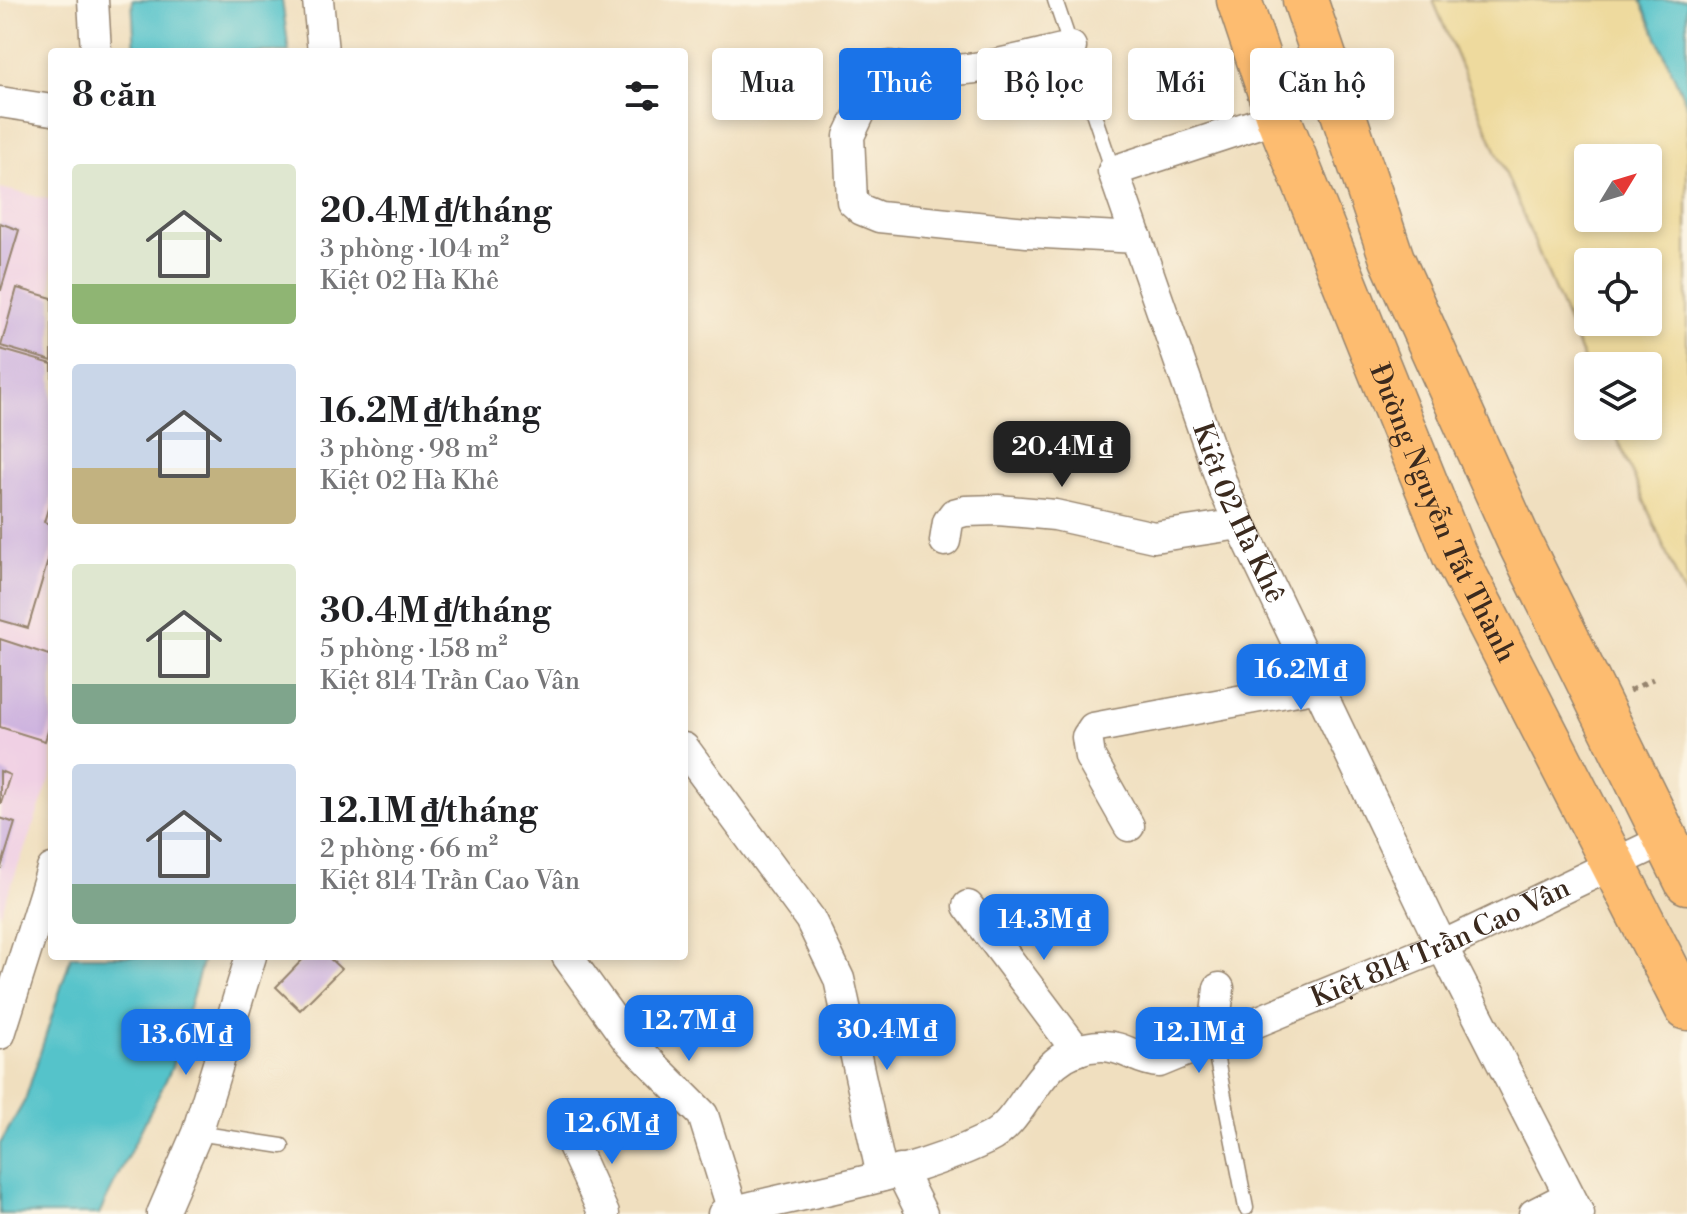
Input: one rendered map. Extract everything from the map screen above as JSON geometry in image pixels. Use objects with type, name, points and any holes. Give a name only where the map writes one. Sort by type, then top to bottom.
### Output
[{"type":"main road","name":"Đường Nguyễn Tất Thành","points":[[1239,0],[1255,48]]},
{"type":"main road","name":"Đường Nguyễn Tất Thành","points":[[1305,0],[1392,259],[1519,541],[1687,882]]},
{"type":"main road","name":"Đường Nguyễn Tất Thành","points":[[1279,120],[1454,554],[1687,1008]]},
{"type":"street","points":[[93,0],[96,48]]},
{"type":"street","points":[[318,0],[323,48]]},
{"type":"street","points":[[1071,47],[954,73],[928,73],[890,66],[879,73],[849,136],[852,201],[862,210],[879,217],[1027,232],[1137,238]]},
{"type":"street","points":[[0,102],[48,109]]},
{"type":"street","points":[[1113,171],[1269,120]]},
{"type":"street","name":"Kiệt 02 Hà Khê","points":[[1113,171],[1225,492],[1442,946],[1574,1205]]},
{"type":"street","points":[[945,541],[948,522],[954,514],[965,511],[998,510],[1055,515],[1154,537],[1240,524]]},
{"type":"street","points":[[1129,826],[1090,757],[1087,737],[1093,728],[1319,686]]},
{"type":"street","points":[[688,753],[810,919],[839,979],[891,1173],[922,1214]]},
{"type":"street","name":"Kiệt 814 Trần Cao Vân","points":[[570,960],[626,1038],[703,1115],[728,1213],[786,1207],[988,1139],[1008,1122],[1035,1081],[1063,1058],[1077,1051],[1099,1046],[1120,1048],[1159,1062],[1442,946],[1666,839]]},
{"type":"street","points":[[0,1034],[48,882]]},
{"type":"street","points":[[968,906],[1077,1051]]},
{"type":"street","points":[[162,1214],[197,1133],[250,960]]},
{"type":"street","points":[[1213,1040],[1219,988]]},
{"type":"street","points":[[571,1141],[604,1214]]},
{"type":"street","points":[[1534,1214],[1574,1205]]},
{"type":"lane","points":[[1055,0],[1113,171]]},
{"type":"lane","points":[[1213,1040],[1246,1208]]},
{"type":"lane","points":[[197,1133],[282,1146]]},
{"type":"shaded area","points":[[0,188],[48,199],[48,785],[0,916]]},
{"type":"sand","points":[[1433,0],[1641,0],[1687,106],[1687,601],[1618,440],[1662,440],[1662,352],[1580,352]]},
{"type":"water","points":[[132,0],[282,0],[288,48],[135,48]]},
{"type":"water","points":[[1641,0],[1687,0],[1687,106]]},
{"type":"water","points":[[70,960],[203,960],[171,1070],[99,1214],[0,1214],[0,1144],[25,1100]]},
{"type":"building","points":[[0,223],[19,230],[1,290],[0,290]]},
{"type":"building","points":[[17,288],[48,297],[48,360],[1,346]]},
{"type":"building","points":[[0,349],[48,363],[48,509],[44,522],[48,524],[48,560],[28,628],[0,620]]},
{"type":"building","points":[[0,639],[48,655],[48,731],[45,741],[0,727]]},
{"type":"building","points":[[0,771],[10,775],[1,803],[0,803]]},
{"type":"building","points":[[0,818],[15,823],[1,868],[0,868]]},
{"type":"building","points":[[302,960],[331,960],[341,969],[300,1010],[276,987]]}]
